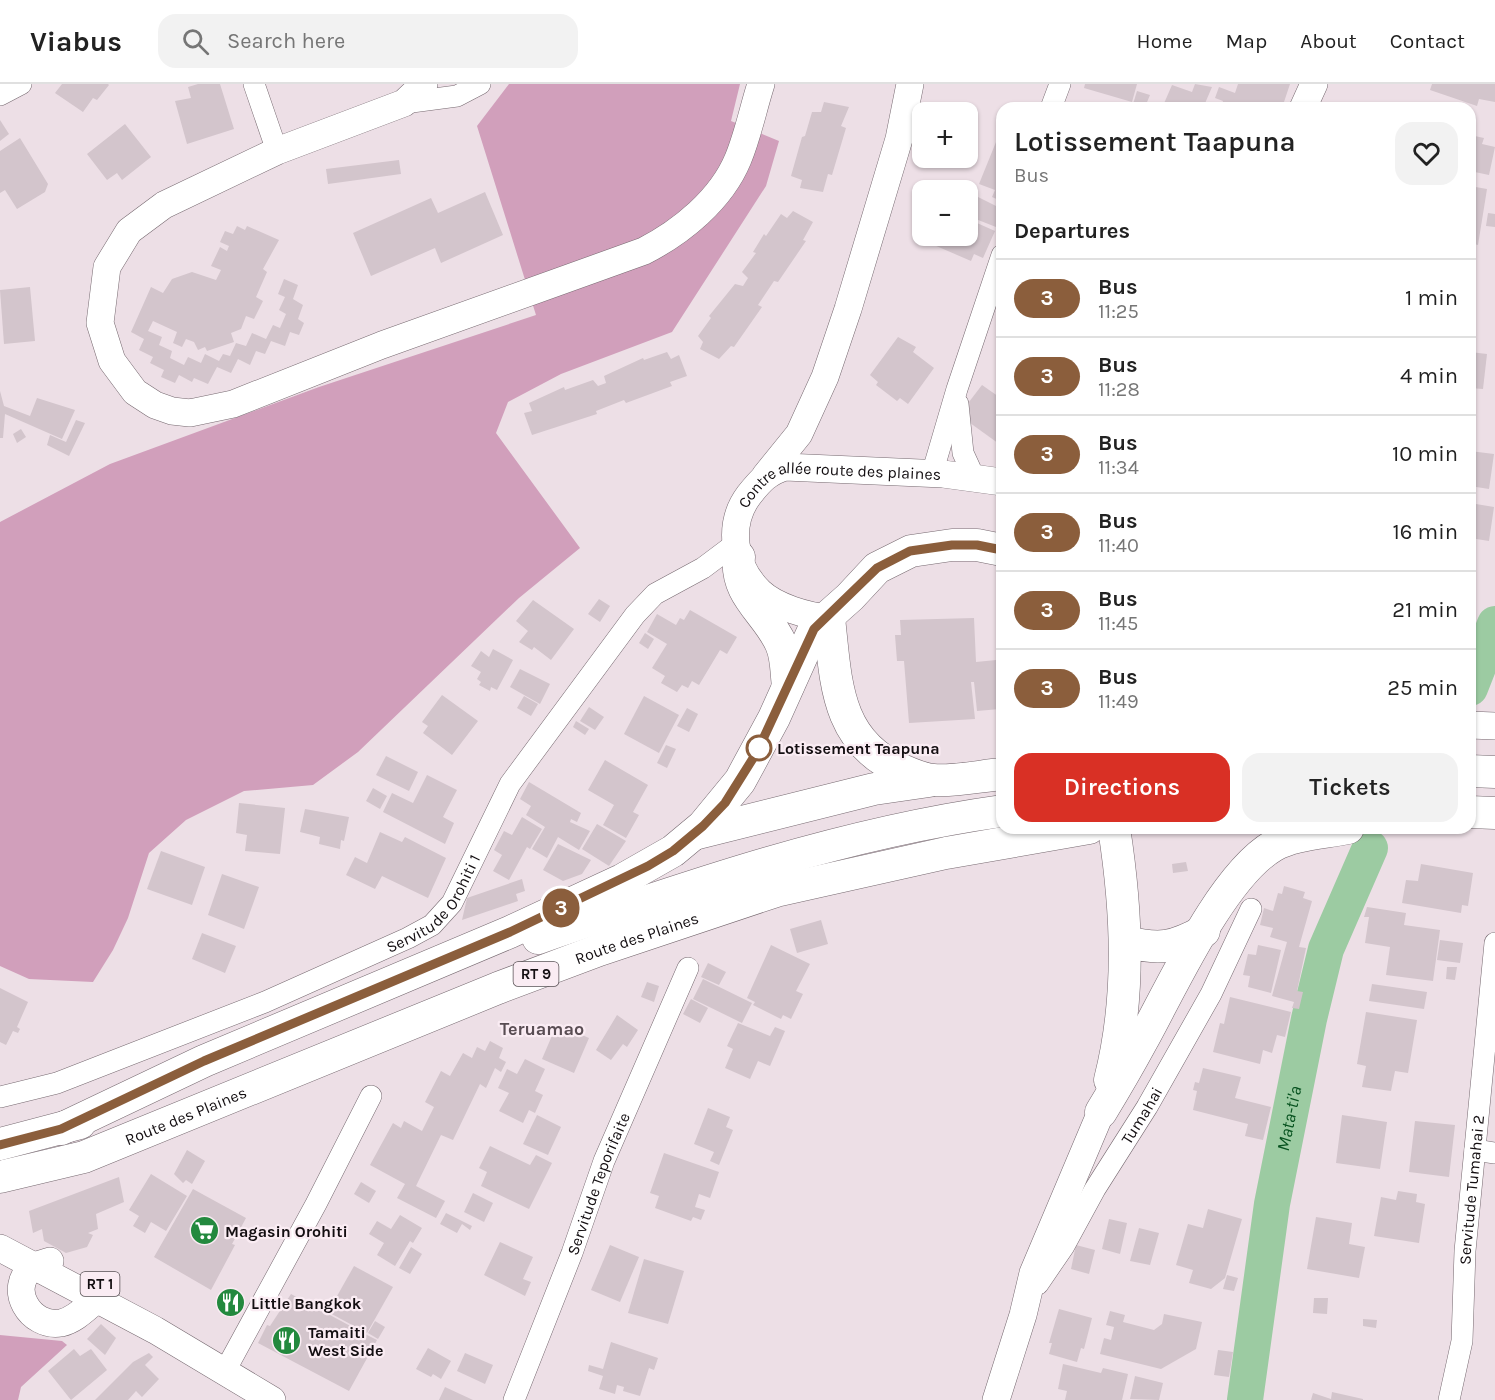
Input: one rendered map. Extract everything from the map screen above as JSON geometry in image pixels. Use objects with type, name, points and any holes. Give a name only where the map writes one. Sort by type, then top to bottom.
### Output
[{"type":"highway","points":[[61,1129],[204,1061],[502,935],[648,866],[693,834],[725,803],[770,727],[814,629],[829,618],[877,568],[910,551],[960,545],[996,548]]},
{"type":"highway","points":[[737,550],[737,574],[751,600],[781,643],[788,686]]},
{"type":"highway","points":[[829,618],[838,694],[854,734],[889,765],[933,780]]},
{"type":"highway","points":[[693,834],[874,789],[933,780],[996,775]]},
{"type":"highway","name":"Route des Plaines","points":[[0,1144],[61,1129],[216,1071],[509,948],[654,898],[818,850],[896,831],[996,812]]},
{"type":"highway","name":"Route des Plaines","points":[[0,1177],[84,1157],[498,988],[598,950],[776,891],[847,873],[1055,834]]},
{"type":"highway","points":[[1101,1112],[1116,1058],[1125,981],[1126,942],[1115,834]]},
{"type":"highway","points":[[1101,1112],[1143,1040],[1174,977],[1242,874],[1273,846],[1292,839],[1317,834]]},
{"type":"highway","points":[[1126,942],[1152,948],[1170,947],[1204,930]]},
{"type":"main road","points":[[424,84],[404,103],[277,151],[164,205],[142,220],[120,243],[107,267],[100,307],[100,322],[104,342],[122,377],[135,392],[154,405],[172,411],[190,413],[233,404],[382,345],[617,261],[661,242],[690,221],[723,183],[738,160],[760,84]]},
{"type":"main road","points":[[764,477],[799,434],[825,377],[848,309],[898,139],[910,84]]},
{"type":"main road","points":[[1306,102],[1314,84]]},
{"type":"main road","name":"Contre allée route des plaines","points":[[737,550],[736,518],[741,506],[764,477],[785,467],[932,474],[996,481]]},
{"type":"main road","points":[[737,550],[748,577],[760,592],[813,616],[829,618]]},
{"type":"main road","points":[[1476,725],[1495,726]]},
{"type":"main road","points":[[996,1400],[1034,1273],[1101,1112]]},
{"type":"main road","name":"RT 1","points":[[0,1248],[155,1330],[272,1400]]},
{"type":"main road","name":"RT 1","points":[[96,1300],[61,1323],[36,1318],[25,1307],[21,1290],[25,1276],[33,1266],[51,1261],[68,1266],[135,1305],[155,1330]]},
{"type":"street","points":[[0,95],[21,84]]},
{"type":"street","points":[[254,84],[277,151]]},
{"type":"street","points":[[404,103],[457,96],[480,84]]},
{"type":"street","points":[[1054,102],[1059,84]]},
{"type":"street","points":[[932,474],[957,389],[996,273]]},
{"type":"street","points":[[957,389],[961,443],[974,477]]},
{"type":"street","name":"Servitude Orohiti 1","points":[[0,1097],[57,1083],[265,1002],[432,925],[452,903],[506,790],[635,615],[655,594],[737,550]]},
{"type":"street","name":"Tumahai","points":[[1023,1315],[1041,1276],[1064,1246],[1211,994],[1251,909]]},
{"type":"street","name":"Servitude Tumahai 2","points":[[1449,1400],[1462,1341],[1465,1251],[1485,1152],[1495,943]]},
{"type":"street","name":"Servitude Teporifaite","points":[[514,1400],[572,1253],[604,1161],[688,968]]},
{"type":"street","points":[[225,1371],[371,1096]]},
{"type":"shaded area","points":[[509,84],[740,84],[731,121],[779,141],[766,186],[672,332],[561,374],[508,402],[496,433],[580,548],[519,598],[358,752],[313,785],[244,791],[186,820],[149,853],[128,918],[113,950],[93,982],[29,979],[0,966],[0,522],[110,464],[319,387],[536,315],[477,126]]},
{"type":"shaded area","points":[[0,1335],[62,1341],[67,1345],[21,1387],[18,1400],[0,1400]]},
{"type":"building","points":[[62,84],[109,85],[97,100],[93,98],[83,112],[55,93]]},
{"type":"building","points":[[198,84],[220,84],[234,129],[187,144],[175,101],[191,98],[188,87]]},
{"type":"building","points":[[1085,84],[1137,84],[1132,102],[1084,88]]},
{"type":"building","points":[[1195,84],[1212,87],[1206,102],[1165,102],[1172,85],[1192,92]]},
{"type":"building","points":[[1238,84],[1290,84],[1284,102],[1223,102],[1215,98],[1219,87],[1235,93]]},
{"type":"building","points":[[1432,84],[1495,84],[1495,102],[1479,99],[1477,106],[1476,102],[1465,102],[1430,90]]},
{"type":"building","points":[[1137,91],[1150,95],[1147,102],[1134,102]]},
{"type":"building","points":[[824,102],[849,107],[841,126],[846,128],[832,175],[828,174],[823,192],[800,188],[802,180],[791,176],[812,112],[821,112]]},
{"type":"building","points":[[0,120],[9,134],[0,141]]},
{"type":"building","points":[[125,124],[151,157],[122,180],[117,173],[107,180],[87,154]]},
{"type":"building","points":[[1476,136],[1484,138],[1482,144],[1495,147],[1489,175],[1476,172]]},
{"type":"building","points":[[20,138],[48,184],[45,192],[17,209],[5,190],[0,193],[0,151]]},
{"type":"building","points":[[996,142],[996,199],[992,197],[995,190],[979,184]]},
{"type":"building","points":[[399,160],[401,174],[328,184],[326,169]]},
{"type":"building","points":[[1476,187],[1487,189],[1478,245],[1476,244]]},
{"type":"building","points":[[485,192],[503,235],[441,263],[435,248],[371,276],[353,233],[431,198],[438,213]]},
{"type":"building","points":[[978,197],[996,206],[996,227],[978,220]]},
{"type":"building","points":[[793,211],[813,222],[803,240],[806,241],[778,282],[774,281],[758,305],[762,307],[734,347],[731,346],[719,359],[700,349],[703,342],[698,336],[711,318],[709,316],[735,284],[743,286],[748,278],[742,272],[756,253],[753,252],[764,234],[766,236],[781,214],[787,218]]},
{"type":"building","points":[[1488,213],[1495,214],[1495,227],[1486,226]]},
{"type":"building","points":[[978,223],[995,231],[983,258],[974,254],[971,261],[936,246],[978,246]]},
{"type":"building","points":[[237,226],[245,230],[247,226],[279,240],[263,269],[267,272],[256,297],[263,301],[254,319],[246,316],[241,329],[231,333],[234,342],[207,351],[205,347],[198,350],[194,342],[186,339],[182,347],[173,343],[177,332],[153,321],[148,331],[162,337],[159,345],[172,351],[170,358],[184,365],[188,357],[201,363],[205,354],[219,361],[223,354],[230,356],[236,343],[246,346],[252,333],[266,339],[273,325],[280,328],[286,314],[279,310],[285,297],[278,294],[284,279],[298,285],[293,299],[303,305],[298,319],[304,323],[299,335],[290,332],[285,346],[271,341],[265,354],[256,351],[250,365],[238,359],[231,373],[217,367],[208,384],[194,378],[192,382],[179,375],[175,383],[161,377],[164,370],[150,363],[153,357],[139,350],[144,339],[131,332],[151,287],[163,293],[172,279],[192,272],[216,280],[221,270],[211,266],[220,247],[227,251],[229,246],[220,242],[225,231],[233,234]]},
{"type":"building","points":[[30,287],[35,341],[4,344],[0,290]]},
{"type":"building","points":[[898,337],[916,347],[913,352],[934,368],[908,404],[900,398],[897,401],[876,385],[878,382],[870,375]]},
{"type":"building","points":[[667,352],[671,359],[679,355],[687,376],[670,382],[672,386],[626,403],[624,400],[596,411],[597,414],[532,435],[524,413],[532,411],[529,403],[564,387],[565,390],[593,380],[598,386],[606,383],[604,376],[643,358],[644,360]]},
{"type":"building","points":[[1476,353],[1487,354],[1483,389],[1476,388]]},
{"type":"building","points":[[982,385],[996,395],[996,442],[959,415]]},
{"type":"building","points":[[0,391],[4,406],[30,416],[37,398],[75,410],[62,439],[5,414],[3,438],[0,438]]},
{"type":"building","points":[[76,420],[85,423],[69,456],[47,445],[50,435],[66,442]]},
{"type":"building","points":[[21,429],[26,437],[17,443],[13,434]]},
{"type":"building","points":[[1476,452],[1494,454],[1489,489],[1476,487]]},
{"type":"building","points":[[1476,504],[1494,507],[1489,541],[1476,539]]},
{"type":"building","points":[[599,599],[610,606],[600,622],[588,614]]},
{"type":"building","points":[[533,600],[574,629],[551,660],[534,647],[532,650],[519,642],[528,631],[516,621]]},
{"type":"building","points":[[690,610],[737,637],[727,654],[720,650],[699,685],[692,681],[688,688],[682,685],[677,692],[661,683],[665,676],[652,668],[667,644],[647,632],[657,614],[676,625],[680,618],[684,620]]},
{"type":"building","points":[[974,618],[976,662],[996,660],[996,709],[977,711],[974,682],[971,682],[975,719],[909,723],[904,661],[897,661],[895,635],[901,635],[900,620]]},
{"type":"building","points":[[645,633],[654,639],[648,649],[639,643]]},
{"type":"building","points":[[493,649],[513,660],[497,690],[491,687],[490,691],[479,685],[481,682],[477,679],[481,672],[471,666],[481,651],[489,657]]},
{"type":"building","points":[[520,669],[550,684],[540,704],[510,687]]},
{"type":"building","points":[[442,695],[478,721],[452,755],[423,733],[428,726],[422,722]]},
{"type":"building","points":[[524,696],[538,704],[531,716],[517,708]]},
{"type":"building","points":[[644,696],[679,715],[659,753],[624,734]]},
{"type":"building","points":[[589,707],[604,717],[595,730],[580,721]]},
{"type":"building","points":[[687,708],[698,714],[689,732],[677,726]]},
{"type":"building","points":[[576,721],[589,729],[585,735],[573,727]]},
{"type":"building","points":[[666,745],[676,749],[667,768],[657,763]]},
{"type":"building","points":[[386,756],[418,772],[409,791],[376,775]]},
{"type":"building","points":[[605,760],[648,785],[633,812],[639,815],[626,838],[603,825],[614,805],[588,790]]},
{"type":"building","points":[[427,775],[457,790],[443,817],[454,823],[445,844],[383,812],[392,793],[413,803]]},
{"type":"building","points":[[529,782],[581,813],[577,822],[571,819],[570,822],[590,831],[579,850],[558,837],[547,858],[532,849],[545,827],[526,815],[531,806],[520,799]]},
{"type":"building","points":[[373,788],[387,796],[380,809],[366,801]]},
{"type":"building","points":[[239,803],[285,808],[280,854],[245,851],[247,835],[236,833]]},
{"type":"building","points":[[305,809],[349,817],[340,849],[319,844],[320,837],[300,832]]},
{"type":"building","points":[[522,817],[542,829],[530,849],[527,847],[509,880],[493,871],[502,855],[494,850],[504,831],[512,835]]},
{"type":"building","points":[[597,824],[626,841],[609,866],[582,849]]},
{"type":"building","points":[[380,832],[402,842],[405,837],[446,858],[428,898],[382,876],[375,889],[346,875],[355,857],[367,863]]},
{"type":"building","points":[[558,844],[591,860],[582,874],[563,881],[543,870]]},
{"type":"building","points":[[161,851],[205,867],[192,905],[147,889]]},
{"type":"building","points":[[1186,862],[1188,871],[1173,873],[1172,864]]},
{"type":"building","points":[[1421,864],[1473,873],[1468,906],[1462,905],[1461,913],[1402,903],[1406,880],[1418,881]]},
{"type":"building","points":[[222,874],[259,887],[244,929],[208,915]]},
{"type":"building","points":[[522,879],[525,891],[516,894],[518,901],[462,920],[467,898]]},
{"type":"building","points":[[1284,886],[1305,892],[1303,898],[1312,901],[1299,947],[1306,948],[1297,991],[1303,992],[1299,1009],[1292,1008],[1294,1002],[1272,996],[1287,942],[1270,937],[1273,928],[1260,925],[1264,908],[1273,911],[1278,893],[1282,894]]},
{"type":"building","points":[[1367,907],[1406,913],[1404,925],[1440,930],[1433,981],[1386,975],[1390,947],[1365,943],[1369,917],[1364,917]]},
{"type":"building","points":[[821,920],[828,944],[797,953],[790,929]]},
{"type":"building","points":[[202,933],[236,946],[225,973],[192,959]]},
{"type":"building","points":[[1440,940],[1463,943],[1460,963],[1437,960]]},
{"type":"building","points":[[771,945],[810,964],[796,991],[803,994],[791,1019],[783,1015],[781,1019],[753,1005],[755,1002],[747,998]]},
{"type":"building","points":[[1258,945],[1281,950],[1271,993],[1248,987],[1250,976],[1243,975],[1248,954],[1256,955]]},
{"type":"building","points":[[708,963],[726,972],[719,985],[701,977]]},
{"type":"building","points":[[1447,967],[1457,967],[1455,980],[1446,979]]},
{"type":"building","points":[[703,979],[752,1003],[742,1023],[693,999]]},
{"type":"building","points":[[647,982],[659,986],[654,1002],[641,997]]},
{"type":"building","points":[[1372,984],[1427,992],[1424,1009],[1369,1001]]},
{"type":"building","points":[[0,988],[28,1002],[17,1027],[20,1029],[18,1033],[13,1031],[6,1045],[0,1042]]},
{"type":"building","points":[[1230,997],[1291,1012],[1285,1037],[1277,1035],[1272,1053],[1263,1050],[1260,1064],[1213,1052],[1220,1023],[1224,1024]]},
{"type":"building","points":[[691,999],[708,1008],[700,1023],[683,1014]]},
{"type":"building","points":[[1366,1012],[1417,1020],[1408,1073],[1395,1071],[1391,1091],[1362,1087],[1366,1066],[1357,1064]]},
{"type":"building","points":[[617,1015],[638,1030],[627,1047],[623,1044],[611,1060],[596,1050]]},
{"type":"building","points":[[738,1023],[770,1036],[775,1027],[785,1031],[770,1066],[758,1061],[750,1079],[725,1068],[733,1049],[727,1046]]},
{"type":"building","points":[[557,1024],[589,1038],[574,1073],[542,1059]]},
{"type":"building","points":[[490,1041],[503,1048],[499,1058],[506,1062],[501,1072],[495,1068],[486,1088],[480,1084],[453,1140],[441,1135],[416,1186],[445,1201],[436,1218],[397,1198],[405,1184],[370,1165],[393,1123],[401,1128],[404,1121],[422,1131],[434,1107],[425,1102],[441,1071],[450,1076],[463,1053],[472,1058],[477,1047],[485,1051]]},
{"type":"building","points":[[525,1059],[545,1069],[535,1091],[543,1095],[535,1113],[529,1110],[523,1123],[499,1111],[509,1093],[498,1088],[507,1069],[517,1074]]},
{"type":"building","points":[[1203,1068],[1241,1077],[1235,1098],[1271,1107],[1263,1140],[1245,1136],[1248,1124],[1193,1110],[1197,1091],[1193,1090],[1195,1082],[1199,1083]]},
{"type":"building","points":[[708,1108],[730,1117],[726,1127],[733,1130],[719,1165],[710,1161],[714,1152],[694,1144]]},
{"type":"building","points":[[537,1115],[561,1127],[548,1155],[523,1144]]},
{"type":"building","points":[[1342,1115],[1387,1122],[1380,1169],[1336,1163]]},
{"type":"building","points":[[1415,1121],[1455,1125],[1449,1177],[1409,1172]]},
{"type":"building","points":[[490,1146],[530,1165],[536,1155],[552,1163],[529,1209],[481,1186],[487,1172],[479,1168]]},
{"type":"building","points":[[187,1150],[205,1161],[192,1184],[186,1180],[183,1183],[174,1174]]},
{"type":"building","points":[[664,1153],[719,1172],[710,1198],[699,1194],[695,1207],[705,1210],[701,1220],[693,1217],[691,1221],[655,1208],[659,1196],[650,1193]]},
{"type":"building","points":[[151,1174],[187,1196],[166,1231],[151,1222],[145,1233],[133,1226],[139,1216],[129,1210]]},
{"type":"building","points":[[119,1177],[124,1202],[96,1214],[98,1229],[88,1233],[93,1235],[87,1247],[66,1253],[44,1241],[42,1229],[33,1233],[29,1211]]},
{"type":"building","points":[[361,1182],[376,1191],[369,1203],[354,1194]]},
{"type":"building","name":"Magasin Orohiti","points":[[193,1189],[246,1218],[232,1244],[235,1245],[211,1290],[154,1257]]},
{"type":"building","points":[[1398,1191],[1417,1194],[1416,1202],[1425,1204],[1419,1243],[1374,1236],[1381,1197],[1396,1200]]},
{"type":"building","points":[[473,1193],[493,1203],[484,1222],[464,1212]]},
{"type":"building","points":[[1208,1209],[1242,1219],[1225,1278],[1211,1289],[1189,1283],[1193,1270],[1176,1265],[1188,1224],[1203,1228]]},
{"type":"building","points":[[446,1213],[472,1226],[470,1230],[462,1224],[457,1233],[440,1224]]},
{"type":"building","points":[[400,1215],[422,1228],[413,1243],[410,1241],[395,1266],[377,1255],[384,1243],[369,1234],[377,1221],[391,1229]]},
{"type":"building","points":[[1316,1217],[1352,1223],[1349,1244],[1365,1247],[1359,1278],[1307,1269]]},
{"type":"building","points":[[1109,1219],[1127,1223],[1120,1254],[1102,1249]]},
{"type":"building","points":[[1139,1228],[1159,1233],[1150,1265],[1130,1261]]},
{"type":"building","points":[[500,1242],[533,1257],[523,1279],[531,1282],[525,1296],[484,1275]]},
{"type":"building","points":[[610,1245],[639,1257],[620,1302],[591,1290]]},
{"type":"building","points":[[1076,1245],[1095,1250],[1089,1274],[1071,1269]]},
{"type":"building","points":[[411,1247],[422,1254],[410,1274],[399,1268]]},
{"type":"building","points":[[644,1259],[684,1271],[668,1324],[628,1313]]},
{"type":"building","points":[[354,1266],[393,1287],[367,1333],[328,1312]]},
{"type":"building","points":[[1227,1275],[1238,1278],[1234,1291],[1223,1289]]},
{"type":"building","points":[[291,1294],[377,1340],[349,1391],[258,1343],[267,1325],[270,1326]]},
{"type":"building","points":[[1314,1298],[1328,1298],[1327,1314],[1313,1313]]},
{"type":"building","points":[[1059,1309],[1092,1318],[1084,1349],[1081,1348],[1077,1362],[1049,1354],[1052,1343],[1049,1343]]},
{"type":"building","points":[[1110,1311],[1125,1315],[1123,1322],[1154,1330],[1162,1324],[1164,1314],[1202,1322],[1196,1349],[1161,1369],[1100,1354],[1104,1338],[1111,1340],[1114,1327],[1106,1325]]},
{"type":"building","points":[[1363,1319],[1377,1320],[1376,1328],[1363,1326]]},
{"type":"building","points":[[375,1321],[385,1327],[378,1339],[368,1333]]},
{"type":"building","points":[[101,1324],[116,1338],[105,1355],[87,1339]]},
{"type":"building","points":[[611,1342],[658,1358],[654,1370],[649,1368],[640,1396],[623,1391],[624,1387],[617,1385],[615,1394],[599,1389],[603,1376],[588,1371],[589,1365],[603,1369]]},
{"type":"building","points":[[428,1348],[451,1361],[441,1379],[433,1374],[431,1377],[416,1369]]},
{"type":"building","points":[[74,1349],[80,1356],[91,1349],[107,1370],[71,1400],[48,1371]]},
{"type":"building","points":[[1218,1350],[1233,1352],[1229,1377],[1214,1375]]},
{"type":"building","points":[[149,1353],[153,1357],[145,1365],[159,1379],[142,1397],[136,1391],[128,1400],[95,1400],[133,1362]]},
{"type":"building","points":[[465,1353],[493,1365],[485,1384],[457,1371]]},
{"type":"building","points":[[1063,1364],[1101,1373],[1103,1368],[1128,1374],[1122,1400],[1065,1400],[1067,1391],[1058,1389]]},
{"type":"building","points":[[1135,1376],[1163,1383],[1159,1400],[1130,1399]]},
{"type":"building","points":[[445,1387],[473,1400],[439,1400]]},
{"type":"building","points":[[1332,1392],[1363,1400],[1311,1400],[1313,1393],[1331,1399]]},
{"type":"waterway","name":"Mata-ti'a","points":[[1476,673],[1495,624]]},
{"type":"waterway","name":"Mata-ti'a","points":[[1245,1400],[1272,1204],[1309,1019],[1326,949],[1370,848]]},
{"type":"bus line","name":"3","points":[[0,1145],[61,1129],[204,1061],[510,932],[622,880],[673,851],[703,826],[725,803],[740,781],[774,718],[814,629],[829,618],[877,568],[910,551],[952,545],[996,547]]},
{"type":"place","name":"Lotissement Taapuna","points":[[759,748]]},
{"type":"place","name":"Magasin Orohiti","points":[[204,1231]]},
{"type":"place","name":"Little Bangkok","points":[[230,1303]]},
{"type":"place","name":"Tamaiti West Side","points":[[287,1341]]},
{"type":"district","name":"Teruamao","points":[[542,1029]]}]
